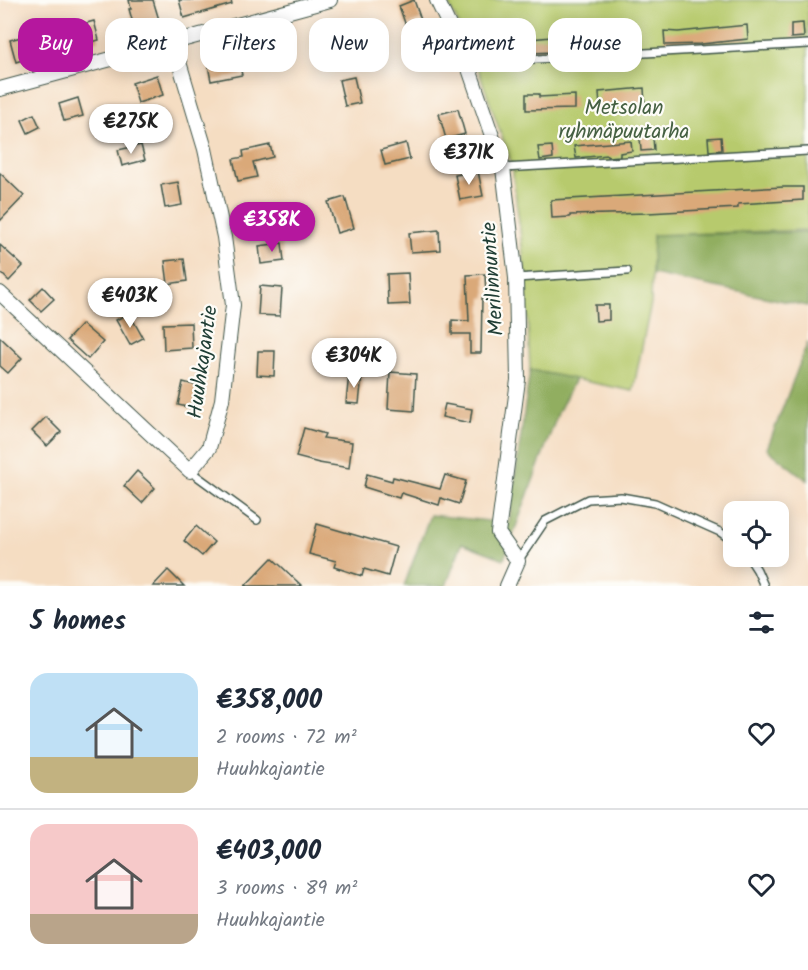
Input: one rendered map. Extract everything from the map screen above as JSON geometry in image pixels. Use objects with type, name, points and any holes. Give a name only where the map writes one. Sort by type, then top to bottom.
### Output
[{"type":"street","points":[[188,38],[330,0]]},
{"type":"street","name":"Merilinnuntie","points":[[437,0],[446,18]]},
{"type":"street","points":[[0,89],[105,60]]},
{"type":"street","name":"Huuhkajantie","points":[[182,72],[205,148],[224,237],[233,305],[222,400],[209,448],[189,471]]},
{"type":"street","name":"Merilinnuntie","points":[[470,72],[504,168],[516,278],[518,380],[498,533],[518,561]]},
{"type":"street","points":[[0,293],[189,471]]},
{"type":"street","points":[[507,586],[518,561]]},
{"type":"lane","points":[[536,59],[808,44]]},
{"type":"lane","points":[[504,168],[808,151]]},
{"type":"lane","points":[[516,278],[627,271]]},
{"type":"lane","points":[[189,471],[257,520]]},
{"type":"lane","points":[[518,561],[545,521],[588,499],[621,497],[655,503],[723,534]]},
{"type":"lane","points":[[756,567],[764,586]]},
{"type":"green space","name":"Metsolan ryhmäpuutarha","points":[[447,0],[808,0],[808,230],[653,235],[651,303],[633,391],[530,370],[526,279],[512,166],[479,72],[536,72],[536,18],[455,18]]},
{"type":"green space","points":[[808,232],[808,306],[652,274],[653,235]]},
{"type":"green space","points":[[808,342],[808,481],[767,449]]},
{"type":"green space","points":[[530,370],[575,379],[558,413],[504,559],[462,543],[446,586],[404,586],[430,515],[509,523]]},
{"type":"building","points":[[129,0],[153,0],[158,18],[132,18],[129,9],[131,9]]},
{"type":"building","points":[[179,0],[231,0],[232,4],[184,18]]},
{"type":"building","points":[[414,0],[420,18],[403,18],[399,6]]},
{"type":"building","points":[[93,21],[99,40],[93,42]]},
{"type":"building","points":[[803,23],[804,37],[791,38],[791,24]]},
{"type":"building","points":[[747,25],[748,39],[665,45],[664,31],[678,32]]},
{"type":"building","points":[[548,37],[548,52],[536,53],[536,38]]},
{"type":"building","points":[[18,38],[18,61],[16,62],[10,40]]},
{"type":"building","points":[[209,72],[241,72],[242,75],[211,81]]},
{"type":"building","points":[[157,75],[163,95],[138,103],[132,83]]},
{"type":"building","points":[[354,77],[360,103],[345,106],[339,80]]},
{"type":"building","points":[[644,88],[645,105],[600,108],[599,92]]},
{"type":"building","points":[[526,94],[539,94],[539,97],[575,95],[575,109],[526,110]]},
{"type":"building","points":[[78,98],[83,116],[64,121],[59,104]]},
{"type":"building","points":[[458,109],[465,134],[446,139],[439,114]]},
{"type":"building","points":[[34,114],[40,127],[28,133],[22,120]]},
{"type":"building","points":[[653,136],[654,150],[641,151],[640,137]]},
{"type":"building","points":[[721,137],[722,150],[709,151],[708,138]]},
{"type":"building","points":[[631,141],[632,151],[620,153],[620,156],[576,158],[574,146]]},
{"type":"building","points":[[406,143],[410,159],[385,165],[381,150]]},
{"type":"building","points":[[141,145],[145,160],[122,166],[118,150]]},
{"type":"building","points":[[270,145],[273,157],[253,162],[257,177],[238,181],[233,159],[244,157],[243,151]]},
{"type":"building","points":[[552,146],[553,158],[540,160],[538,147]]},
{"type":"building","points":[[478,171],[483,196],[460,200],[455,175]]},
{"type":"building","points":[[0,173],[24,196],[0,221]]},
{"type":"building","points":[[178,182],[182,205],[165,208],[161,185]]},
{"type":"building","points":[[803,187],[803,200],[738,204],[738,208],[570,215],[570,217],[552,218],[551,200]]},
{"type":"building","points":[[345,197],[354,228],[337,233],[328,202]]},
{"type":"building","points":[[439,230],[440,250],[411,252],[409,233]]},
{"type":"building","points":[[282,243],[284,261],[261,264],[259,246]]},
{"type":"building","points":[[0,245],[23,266],[9,281],[0,272]]},
{"type":"building","points":[[184,259],[187,281],[168,284],[165,261]]},
{"type":"building","points":[[408,273],[410,304],[388,305],[387,274]]},
{"type":"building","points":[[485,274],[486,297],[482,298],[481,353],[470,353],[470,334],[452,334],[452,320],[469,321],[467,275]]},
{"type":"building","points":[[260,286],[282,288],[280,316],[258,315]]},
{"type":"building","points":[[43,287],[54,299],[41,311],[30,300]]},
{"type":"building","points":[[595,305],[609,305],[609,320],[596,321]]},
{"type":"building","points":[[129,313],[143,338],[130,345],[116,320]]},
{"type":"building","points":[[191,323],[192,348],[164,350],[163,324]]},
{"type":"building","points":[[82,324],[103,342],[88,359],[67,340]]},
{"type":"building","points":[[0,337],[22,358],[8,373],[0,366]]},
{"type":"building","points":[[258,351],[275,351],[274,376],[257,375]]},
{"type":"building","points":[[390,372],[416,374],[414,411],[388,409]]},
{"type":"building","points":[[349,373],[362,375],[359,404],[346,403]]},
{"type":"building","points":[[183,382],[202,387],[196,409],[178,405]]},
{"type":"building","points":[[445,404],[472,409],[470,423],[442,417]]},
{"type":"building","points":[[46,417],[61,432],[47,446],[32,431]]},
{"type":"building","points":[[304,428],[325,434],[323,438],[352,442],[349,468],[296,457]]},
{"type":"building","points":[[137,471],[155,488],[142,503],[124,486]]},
{"type":"building","points":[[367,474],[392,481],[393,477],[440,489],[445,475],[466,481],[459,504],[441,498],[439,505],[401,493],[399,498],[364,487]]},
{"type":"building","points":[[317,524],[396,547],[388,576],[364,569],[362,576],[334,567],[336,561],[309,554]]},
{"type":"building","points":[[196,526],[214,542],[202,556],[184,541]]},
{"type":"building","points":[[272,558],[281,566],[302,586],[245,586]]},
{"type":"building","points":[[168,570],[184,586],[153,586]]}]
